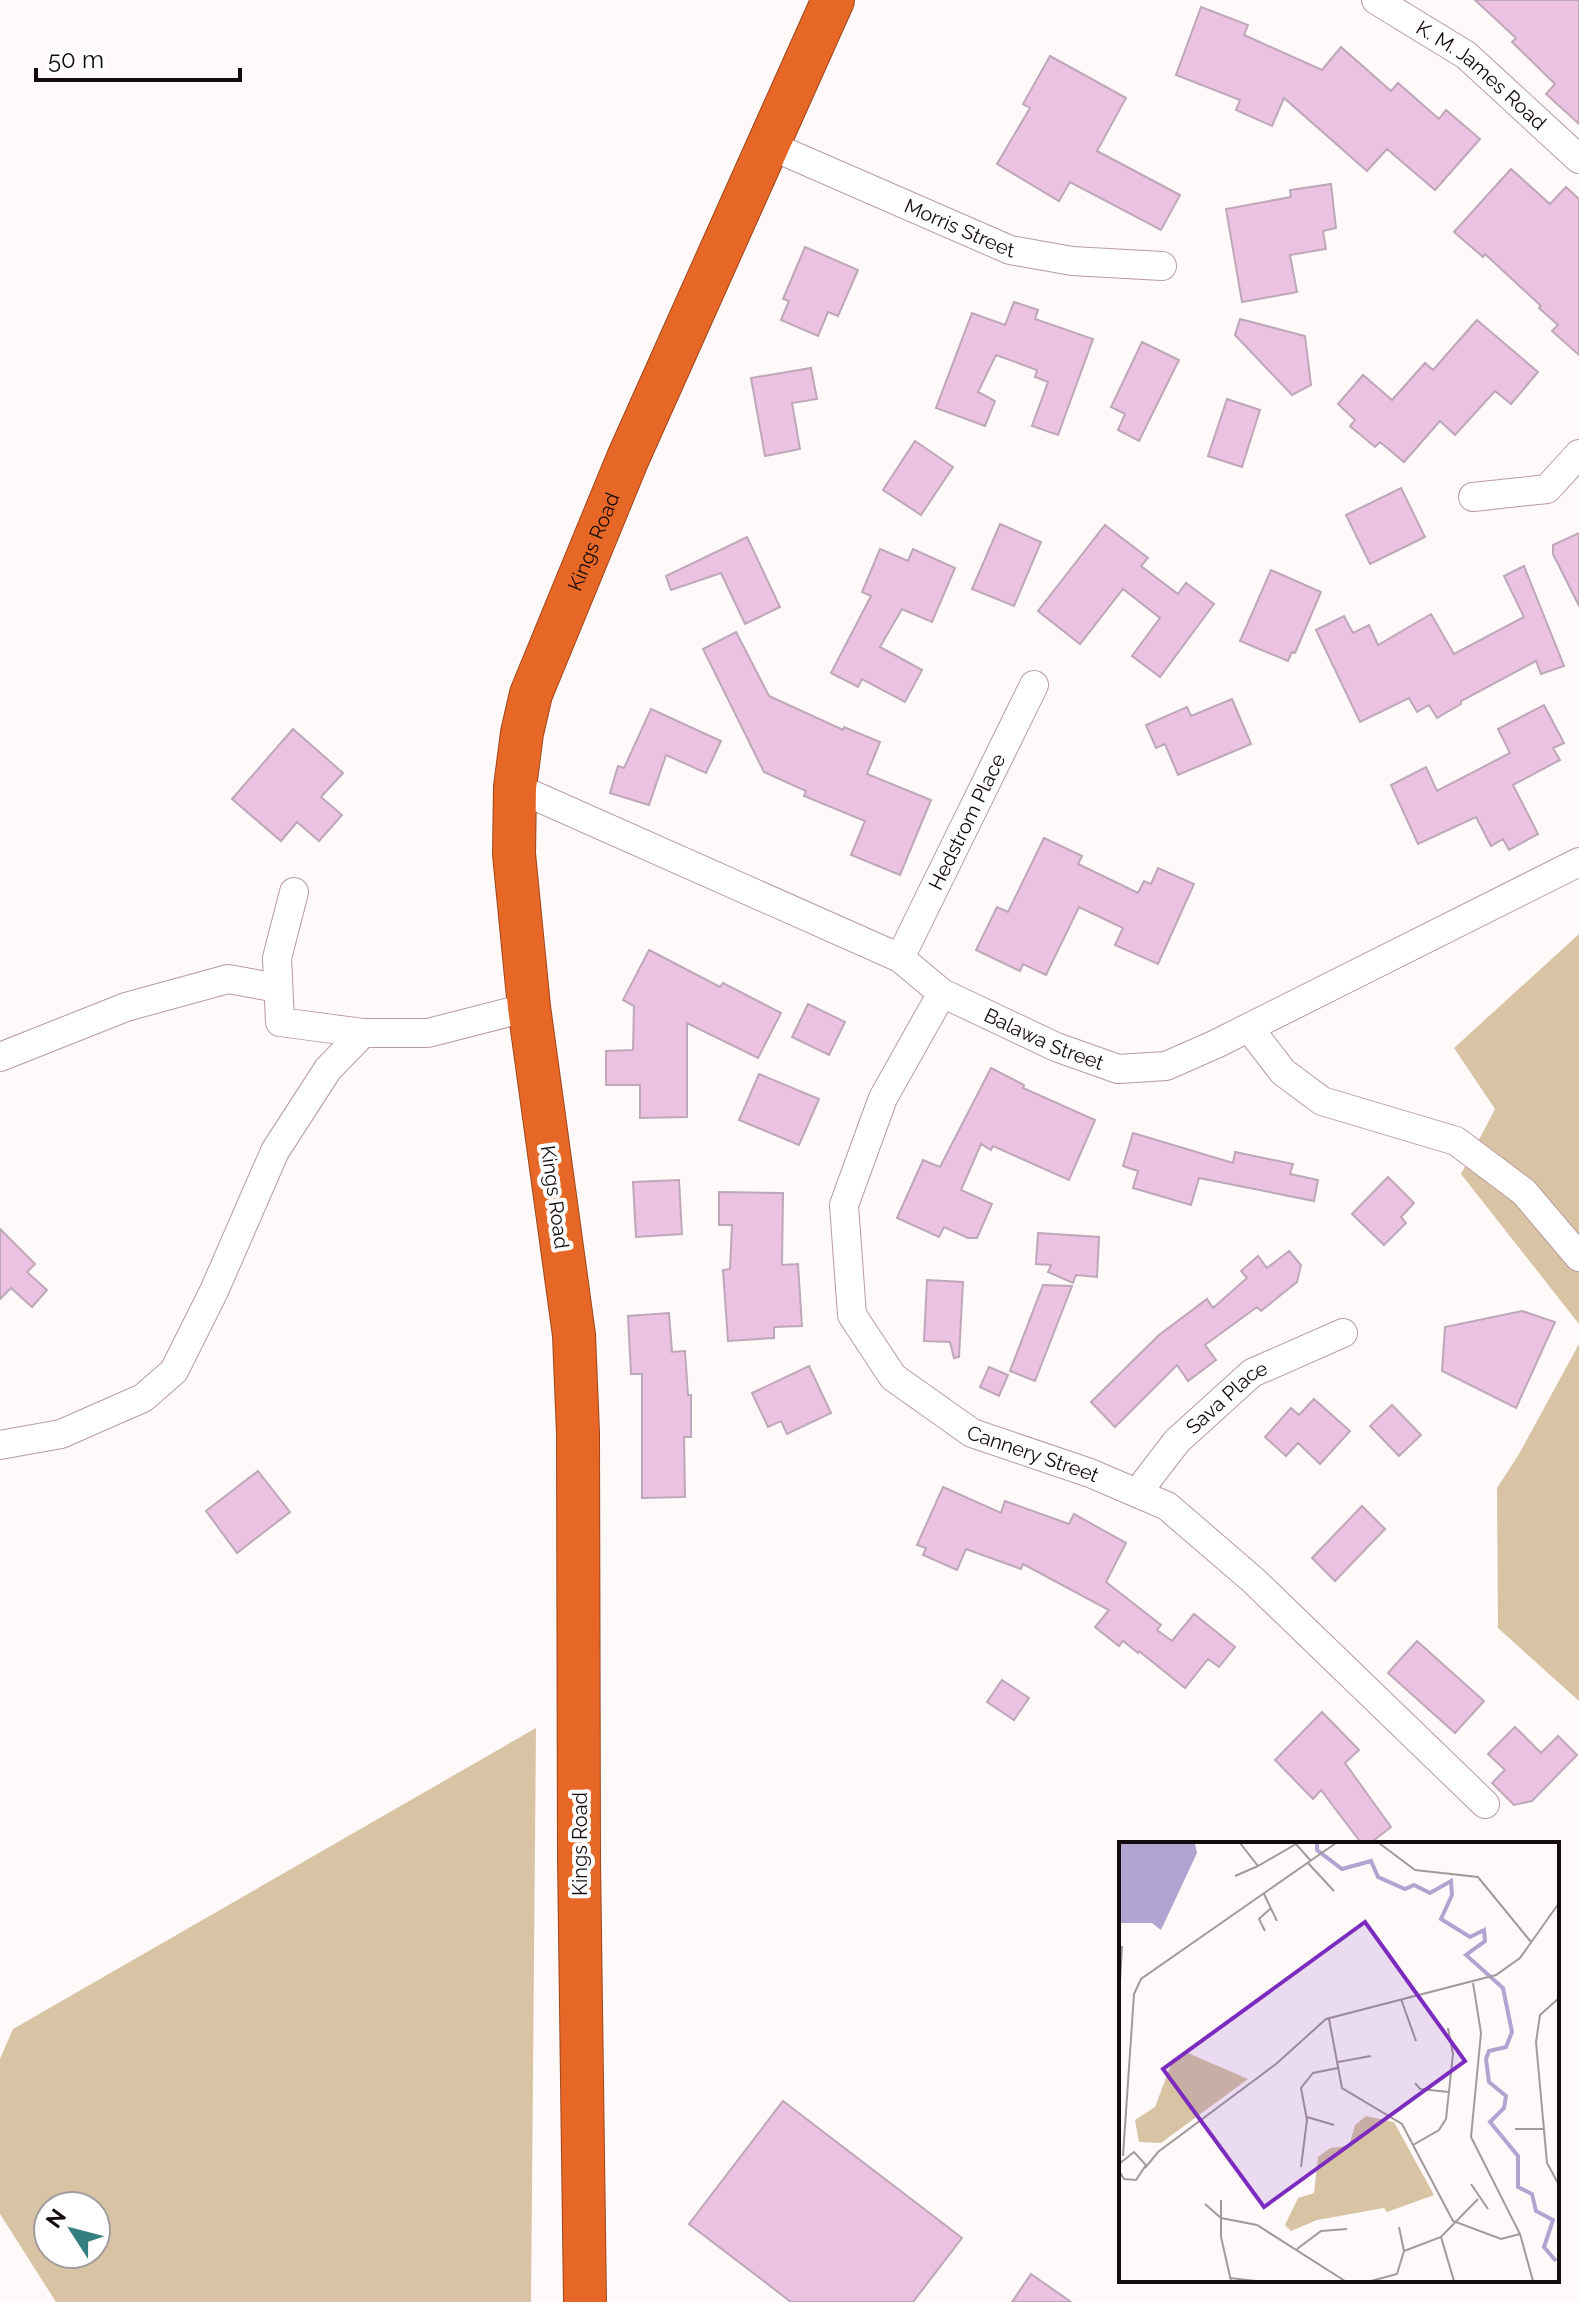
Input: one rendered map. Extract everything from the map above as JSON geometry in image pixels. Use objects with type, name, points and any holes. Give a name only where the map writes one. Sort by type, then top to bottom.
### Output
[{"type":"highway","name":"Kings Road","points":[[585,2302],[574,1335],[529,1007],[514,854],[515,787],[531,694],[628,458],[833,0]]},
{"type":"street","name":"K. M. James Road","points":[[1376,0],[1466,55],[1579,159]]},
{"type":"street","name":"Morris Street","points":[[769,145],[1010,250],[1072,261],[1162,266]]},
{"type":"street","points":[[1473,497],[1547,489],[1579,454]]},
{"type":"street","name":"Hedstrom Place","points":[[900,958],[1034,685]]},
{"type":"street","name":"Balawa Street","points":[[515,787],[900,958],[942,993],[1056,1047],[1118,1069],[1166,1066],[1249,1028],[1579,862]]},
{"type":"street","points":[[294,892],[277,958],[280,1022],[363,1033],[428,1033],[529,1007]]},
{"type":"street","points":[[0,1057],[126,1007],[228,979],[278,988]]},
{"type":"street","name":"Cannery Street","points":[[942,993],[883,1098],[844,1205],[852,1315],[893,1377],[972,1433],[1090,1473],[1167,1506],[1253,1580],[1485,1804]]},
{"type":"street","points":[[1249,1028],[1283,1072],[1322,1101],[1456,1141],[1524,1192],[1575,1246]]},
{"type":"street","points":[[0,1445],[61,1434],[143,1398],[174,1371],[214,1291],[275,1151],[328,1069],[363,1033]]},
{"type":"street","name":"Sava Place","points":[[1137,1493],[1177,1441],[1252,1373],[1343,1333]]},
{"type":"shaded area","points":[[1579,934],[1579,1324],[1461,1174],[1495,1109],[1454,1048]]},
{"type":"shaded area","points":[[1579,1344],[1579,1701],[1498,1628],[1497,1488]]},
{"type":"shaded area","points":[[536,1728],[531,2302],[56,2302],[36,2270],[112,2270],[112,2190],[32,2190],[32,2264],[0,2214],[0,2059],[13,2029]]},
{"type":"building","points":[[1475,0],[1579,0],[1579,124],[1546,94],[1555,84],[1512,42],[1516,38]]},
{"type":"building","points":[[1201,7],[1248,25],[1244,35],[1322,70],[1341,47],[1391,91],[1398,83],[1439,119],[1446,110],[1480,139],[1435,190],[1387,149],[1367,171],[1284,98],[1272,126],[1236,110],[1240,100],[1176,75]]},
{"type":"building","points":[[1050,56],[1126,98],[1097,151],[1180,195],[1161,230],[1070,182],[1059,201],[997,164],[1030,108],[1023,104]]},
{"type":"building","points":[[1511,169],[1550,204],[1566,187],[1579,199],[1579,355],[1552,331],[1558,325],[1539,308],[1541,306],[1485,254],[1483,257],[1454,232]]},
{"type":"building","points":[[1331,184],[1336,228],[1323,231],[1326,249],[1290,255],[1297,292],[1242,302],[1226,209],[1291,197],[1290,190]]},
{"type":"building","points":[[805,247],[858,270],[838,316],[828,312],[818,336],[781,320],[789,301],[783,299]]},
{"type":"building","points":[[1014,302],[1038,310],[1035,319],[1093,339],[1058,435],[1032,426],[1048,382],[1035,377],[1037,370],[996,355],[978,392],[995,401],[985,426],[936,408],[972,313],[1005,325]]},
{"type":"building","points":[[1240,319],[1305,336],[1311,385],[1292,395],[1235,335]]},
{"type":"building","points":[[1477,320],[1538,372],[1511,404],[1495,391],[1455,435],[1440,421],[1404,462],[1380,442],[1375,447],[1350,426],[1355,420],[1338,404],[1363,375],[1392,400],[1425,363],[1433,370]]},
{"type":"building","points":[[1142,342],[1179,360],[1139,441],[1118,430],[1125,414],[1111,407]]},
{"type":"building","points":[[811,368],[817,399],[792,403],[800,449],[765,456],[751,378]]},
{"type":"building","points":[[1227,399],[1260,410],[1242,467],[1208,456]]},
{"type":"building","points":[[915,441],[953,467],[921,515],[883,490]]},
{"type":"building","points":[[1401,488],[1425,537],[1370,564],[1346,515]]},
{"type":"building","points":[[1000,524],[1041,542],[1014,606],[972,589]]},
{"type":"building","points":[[1105,525],[1148,558],[1141,566],[1178,594],[1186,583],[1214,604],[1160,677],[1132,656],[1160,618],[1123,589],[1080,644],[1038,611]]},
{"type":"building","points":[[1579,533],[1579,606],[1553,554],[1553,545]]},
{"type":"building","points":[[747,537],[780,607],[745,624],[721,573],[671,590],[666,576]]},
{"type":"building","points":[[880,549],[908,561],[913,549],[955,568],[932,622],[902,609],[880,647],[922,670],[905,702],[862,679],[858,687],[831,673],[871,596],[862,592]]},
{"type":"building","points":[[1524,566],[1564,666],[1541,674],[1536,661],[1461,701],[1461,704],[1437,718],[1429,705],[1417,712],[1409,698],[1360,722],[1316,630],[1344,616],[1353,633],[1369,625],[1378,645],[1431,614],[1454,654],[1524,617],[1504,576]]},
{"type":"building","points":[[1271,570],[1321,592],[1295,653],[1292,652],[1288,661],[1240,641]]},
{"type":"building","points":[[736,632],[769,696],[843,730],[844,727],[880,742],[867,774],[931,800],[900,875],[851,855],[865,821],[804,796],[806,791],[764,772],[703,649]]},
{"type":"building","points":[[1232,699],[1251,744],[1178,775],[1165,744],[1156,748],[1146,725],[1187,707],[1191,716]]},
{"type":"building","points":[[1544,705],[1564,743],[1553,748],[1560,760],[1513,785],[1538,834],[1509,850],[1503,839],[1491,846],[1476,817],[1418,844],[1391,785],[1426,767],[1437,791],[1510,753],[1498,729]]},
{"type":"building","points":[[651,709],[721,741],[706,773],[666,755],[649,805],[610,793],[618,766],[624,768]]},
{"type":"building","points":[[293,729],[343,773],[321,797],[342,815],[319,841],[297,822],[281,841],[232,799]]},
{"type":"building","points":[[1044,838],[1082,856],[1078,864],[1138,893],[1144,881],[1151,884],[1158,868],[1194,884],[1158,964],[1115,945],[1123,928],[1079,907],[1046,975],[1023,964],[1020,971],[976,950],[997,907],[1008,912]]},
{"type":"building","points":[[649,950],[720,987],[723,983],[781,1013],[758,1058],[687,1023],[687,1117],[640,1118],[640,1085],[606,1085],[606,1051],[633,1050],[634,1006],[623,1000]]},
{"type":"building","points":[[808,1004],[845,1022],[829,1055],[792,1037]]},
{"type":"building","points":[[991,1068],[1024,1085],[1023,1088],[1095,1120],[1069,1180],[993,1146],[991,1150],[981,1144],[961,1190],[992,1204],[977,1238],[968,1238],[944,1227],[939,1237],[897,1218],[923,1160],[940,1167]]},
{"type":"building","points":[[759,1074],[819,1099],[799,1145],[739,1120]]},
{"type":"building","points":[[1133,1133],[1233,1163],[1235,1152],[1293,1164],[1290,1174],[1318,1180],[1314,1201],[1199,1178],[1191,1205],[1133,1188],[1138,1171],[1123,1166]]},
{"type":"building","points":[[1388,1177],[1414,1203],[1401,1217],[1406,1223],[1384,1245],[1352,1214]]},
{"type":"building","points":[[679,1180],[682,1234],[636,1237],[633,1182]]},
{"type":"building","points":[[719,1192],[783,1193],[782,1265],[798,1264],[802,1326],[774,1327],[774,1338],[728,1341],[723,1270],[730,1269],[732,1225],[719,1225]]},
{"type":"building","points":[[0,1229],[35,1264],[27,1272],[47,1290],[32,1307],[11,1288],[0,1299]]},
{"type":"building","points":[[1038,1233],[1099,1237],[1097,1277],[1076,1275],[1073,1283],[1048,1272],[1051,1265],[1036,1264]]},
{"type":"building","points":[[1289,1251],[1301,1265],[1297,1282],[1261,1311],[1257,1307],[1205,1345],[1216,1360],[1188,1381],[1177,1365],[1115,1427],[1091,1402],[1159,1335],[1207,1299],[1213,1308],[1247,1278],[1241,1271],[1258,1256],[1267,1268]]},
{"type":"building","points":[[927,1280],[963,1282],[959,1357],[954,1358],[950,1342],[924,1341]]},
{"type":"building","points":[[1043,1285],[1072,1286],[1035,1381],[1010,1371]]},
{"type":"building","points":[[1522,1311],[1555,1322],[1516,1408],[1442,1371],[1445,1327]]},
{"type":"building","points":[[669,1313],[672,1352],[685,1351],[688,1395],[691,1395],[691,1437],[684,1437],[685,1497],[642,1498],[642,1374],[631,1374],[628,1316]]},
{"type":"building","points":[[809,1366],[831,1413],[787,1434],[781,1421],[768,1427],[752,1393]]},
{"type":"building","points":[[989,1367],[1008,1375],[999,1396],[980,1387]]},
{"type":"building","points":[[1314,1399],[1350,1431],[1320,1464],[1298,1443],[1286,1456],[1265,1437],[1291,1408],[1299,1415]]},
{"type":"building","points":[[1392,1405],[1421,1435],[1399,1456],[1370,1426]]},
{"type":"building","points":[[258,1471],[290,1512],[237,1553],[206,1511]]},
{"type":"building","points":[[943,1487],[1001,1513],[1005,1501],[1069,1524],[1074,1514],[1126,1543],[1106,1582],[1161,1625],[1157,1630],[1172,1641],[1194,1614],[1235,1647],[1219,1667],[1208,1659],[1185,1688],[1139,1651],[1123,1641],[1119,1646],[1095,1627],[1109,1610],[1023,1564],[1021,1569],[966,1549],[957,1570],[923,1555],[926,1548],[917,1545]]},
{"type":"building","points":[[1362,1506],[1385,1529],[1335,1581],[1312,1558]]},
{"type":"building","points":[[1417,1641],[1484,1701],[1455,1733],[1388,1673]]},
{"type":"building","points":[[1002,1680],[1029,1698],[1014,1720],[987,1702]]},
{"type":"building","points":[[1322,1712],[1359,1750],[1345,1763],[1391,1827],[1372,1842],[1360,1842],[1321,1790],[1313,1799],[1275,1760]]},
{"type":"building","points":[[1515,1727],[1541,1753],[1558,1736],[1577,1755],[1532,1801],[1514,1805],[1492,1783],[1505,1770],[1488,1754]]},
{"type":"building","points":[[783,2101],[962,2238],[913,2302],[791,2302],[689,2224]]},
{"type":"building","points":[[1031,2274],[1071,2302],[1012,2302]]}]
